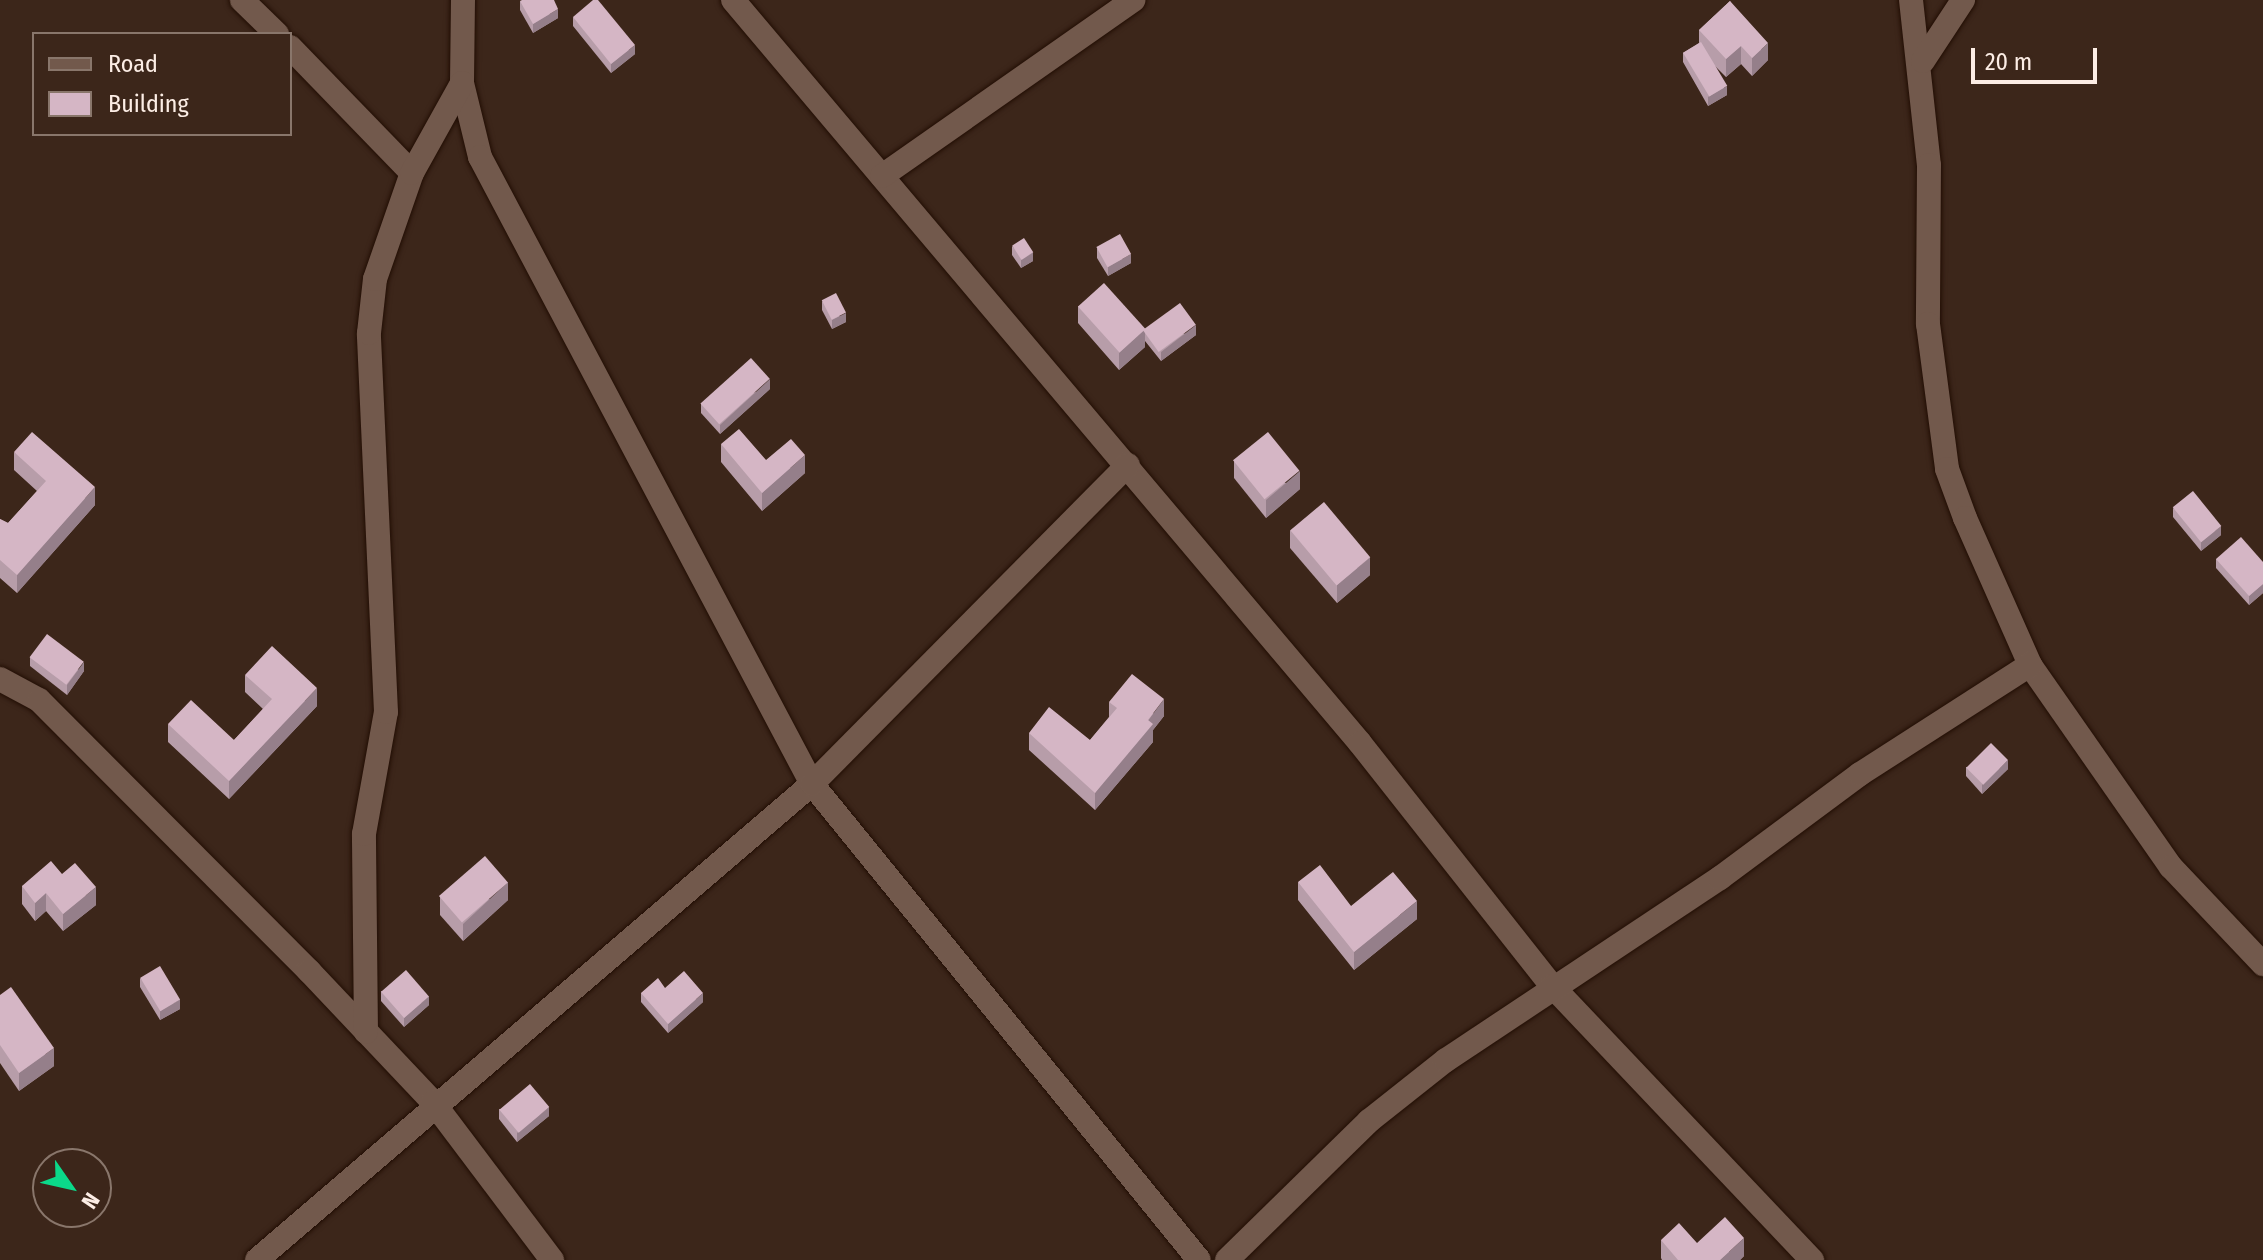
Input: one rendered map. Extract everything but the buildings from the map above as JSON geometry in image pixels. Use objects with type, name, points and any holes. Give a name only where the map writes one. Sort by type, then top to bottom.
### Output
[{"type":"street","points":[[242,0],[275,32]]},
{"type":"street","points":[[463,0],[462,83],[480,157],[812,784],[1199,1260]]},
{"type":"street","points":[[733,0],[1128,465],[1552,986],[1812,1260]]},
{"type":"street","points":[[882,176],[1133,0]]},
{"type":"street","points":[[1911,0],[1923,61],[1928,324],[1938,420],[1965,518],[2030,665],[2171,867],[2263,964]]},
{"type":"street","points":[[1923,61],[1963,0]]},
{"type":"street","points":[[292,49],[412,173]]},
{"type":"street","points":[[366,1032],[364,834],[386,712],[369,333],[375,279],[412,173],[462,83]]},
{"type":"street","points":[[257,1260],[433,1102],[812,784],[1128,465]]},
{"type":"street","points":[[1227,1260],[1369,1121],[1552,986],[2030,665]]},
{"type":"street","points":[[0,679],[39,700],[433,1102],[552,1260]]}]
